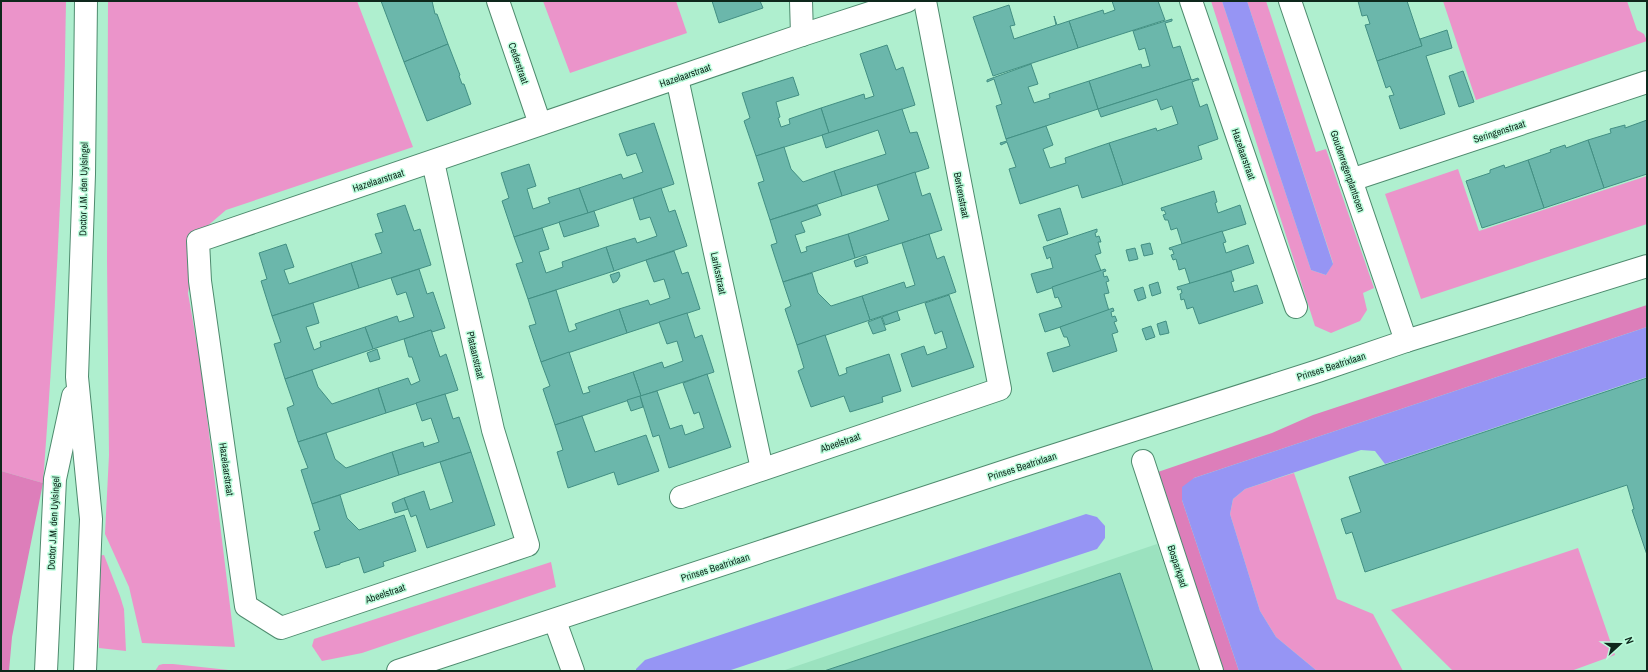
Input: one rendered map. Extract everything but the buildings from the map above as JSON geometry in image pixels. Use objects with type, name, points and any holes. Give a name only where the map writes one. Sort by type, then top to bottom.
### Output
[{"type":"street","name":"Doctor J.M. den Uylsingel","points":[[85,671],[91,518],[77,377],[84,174],[86,1]]},
{"type":"street","name":"Cederstraat","points":[[498,1],[540,124]]},
{"type":"street","points":[[801,1],[802,35]]},
{"type":"street","name":"Hazelaarstraat","points":[[246,606],[200,281],[198,241],[802,35],[907,1]]},
{"type":"street","name":"Berkenstraat","points":[[925,1],[1000,389]]},
{"type":"street","name":"Hazelaarstraat","points":[[1191,1],[1296,307]]},
{"type":"street","name":"Goudenregenplantsoen","points":[[1290,1],[1406,341]]},
{"type":"street","name":"Lariksstraat","points":[[676,78],[762,469]]},
{"type":"street","name":"Seringenstraat","points":[[1351,180],[1647,82]]},
{"type":"street","name":"Plataanstraat","points":[[433,162],[493,430],[528,545]]},
{"type":"street","name":"Prinses Beatrixlaan","points":[[399,671],[1406,341],[1647,266]]},
{"type":"street","name":"Doctor J.M. den Uylsingel","points":[[46,671],[55,479],[77,377]]},
{"type":"street","name":"Abeelstraat","points":[[681,496],[1000,389]]},
{"type":"street","name":"Bosparkpad","points":[[1143,461],[1212,671]]},
{"type":"street","name":"Abeelstraat","points":[[246,606],[281,628],[528,545]]},
{"type":"street","points":[[555,620],[573,671]]},
{"type":"shaded area","points":[[1,1],[66,1],[58,242],[43,483],[1,471]]},
{"type":"shaded area","points":[[108,1],[357,1],[413,147],[226,210],[198,234],[188,293],[201,367],[235,647],[142,643],[129,587],[105,534],[109,455],[107,261]]},
{"type":"shaded area","points":[[543,1],[676,1],[687,33],[570,73]]},
{"type":"shaded area","points":[[1211,1],[1222,1],[1311,270],[1326,275],[1333,263],[1247,1],[1266,1],[1316,152],[1326,149],[1374,288],[1363,293],[1367,310],[1360,321],[1331,333],[1315,326]]},
{"type":"shaded area","points":[[1222,1],[1247,1],[1333,264],[1326,275],[1311,270]]},
{"type":"shaded area","points":[[1443,1],[1627,1],[1637,30],[1644,34],[1647,41],[1476,100]]},
{"type":"shaded area","points":[[1458,169],[1479,231],[1647,176],[1647,224],[1421,299],[1385,194]]},
{"type":"shaded area","points":[[1647,305],[1647,327],[1194,478],[1182,500],[1239,671],[1219,671],[1155,473],[1272,433],[1313,415]]},
{"type":"shaded area","points":[[1647,327],[1647,377],[1385,464],[1375,451],[1361,450],[1245,489],[1233,499],[1230,514],[1260,611],[1276,637],[1317,671],[1239,671],[1182,500],[1182,487],[1194,478]]},
{"type":"shaded area","points":[[1,471],[43,483],[12,637],[9,671],[1,671]]},
{"type":"shaded area","points":[[1294,473],[1337,599],[1373,614],[1403,671],[1317,671],[1276,637],[1260,611],[1230,514],[1233,499],[1245,489]]},
{"type":"shaded area","points":[[1086,514],[1097,517],[1105,526],[1105,538],[1097,549],[728,671],[636,671],[636,669],[645,660]]},
{"type":"shaded area","points":[[1157,544],[1201,671],[782,671]]},
{"type":"shaded area","points":[[1578,548],[1615,655],[1571,671],[1453,671],[1391,610]]},
{"type":"shaded area","points":[[104,555],[124,609],[126,651],[99,648],[97,556]]},
{"type":"shaded area","points":[[551,562],[556,587],[362,653],[322,661],[312,646],[314,639]]},
{"type":"shaded area","points":[[163,664],[238,671],[155,671],[159,665]]}]
